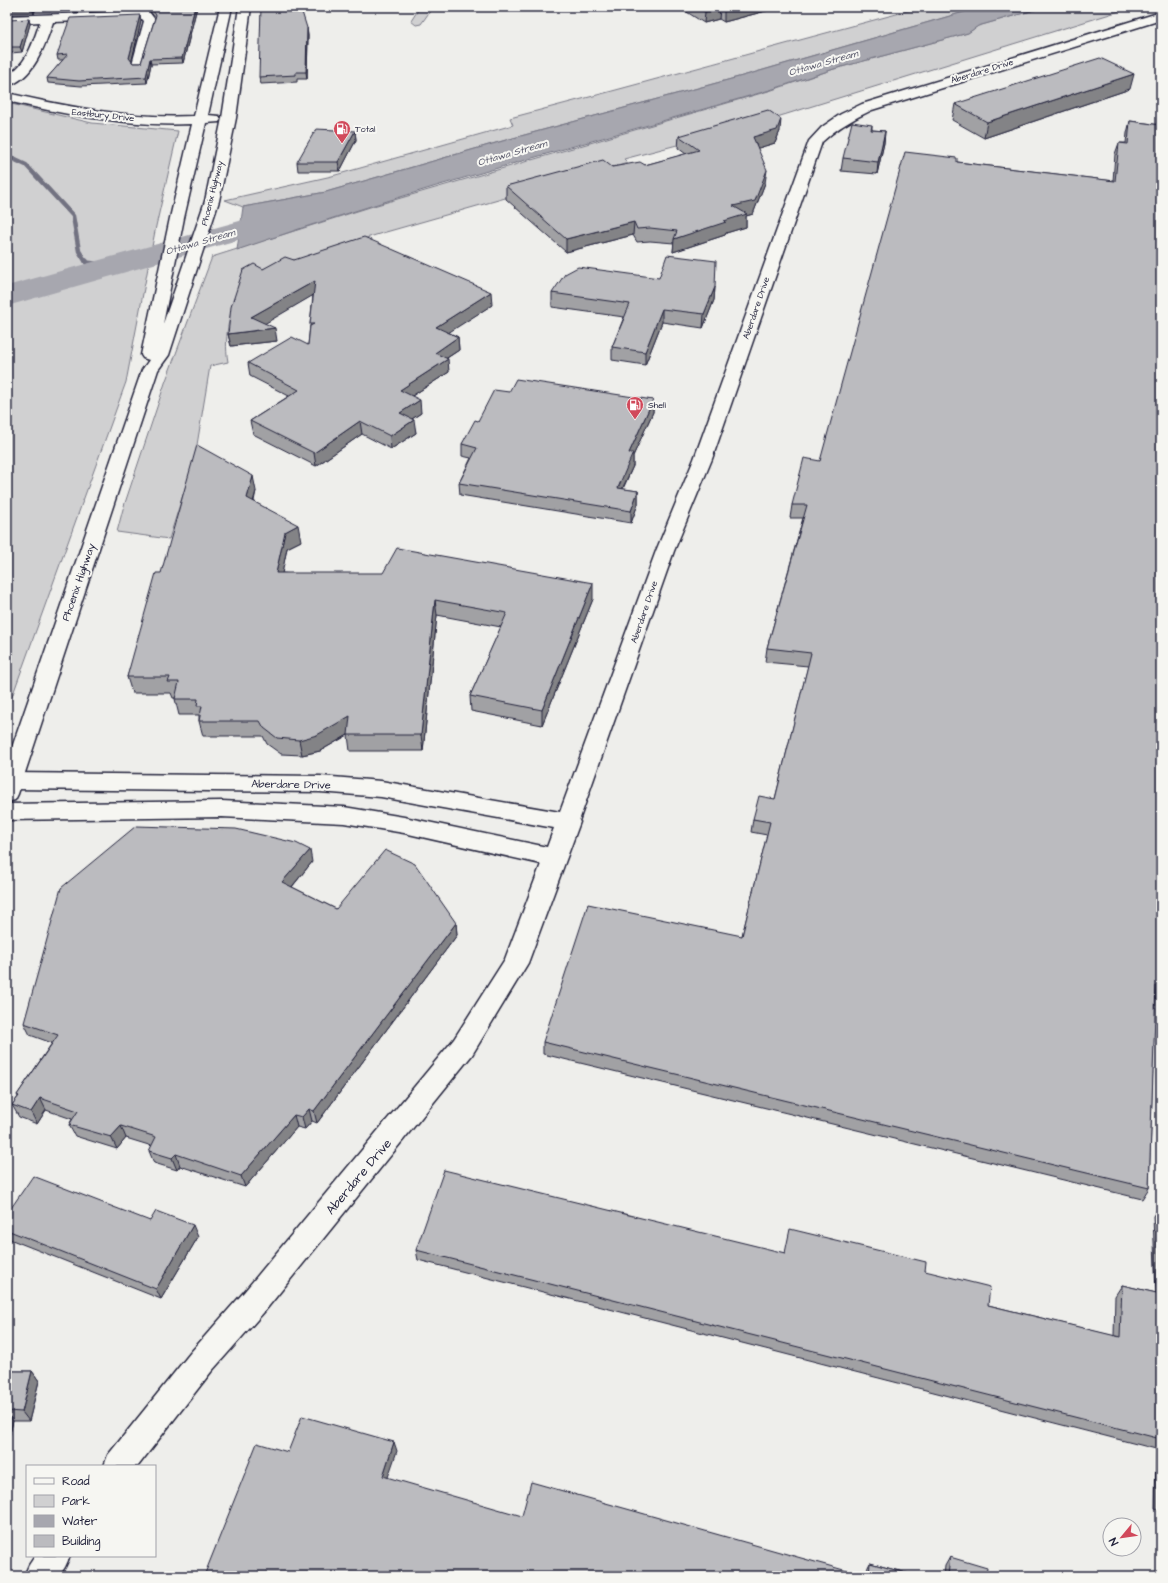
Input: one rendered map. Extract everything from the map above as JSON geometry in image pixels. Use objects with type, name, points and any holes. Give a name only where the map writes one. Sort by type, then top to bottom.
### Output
[{"type":"street","points":[[12,20],[21,7]]},
{"type":"street","name":"Phoenix Highway","points":[[150,370],[148,357],[177,218],[226,7]]},
{"type":"street","name":"Phoenix Highway","points":[[9,787],[150,370],[161,355],[187,281],[212,201],[229,118],[246,7]]},
{"type":"street","points":[[12,20],[118,11],[145,15],[150,21],[138,64]]},
{"type":"street","name":"Aberdare Drive","points":[[120,1465],[201,1362],[254,1302],[463,1047],[516,963],[630,652],[665,551],[703,458],[816,141],[827,130],[846,117],[867,107],[1161,16]]},
{"type":"street","points":[[7,82],[30,64],[35,56],[48,18]]},
{"type":"street","name":"Eastbury Drive","points":[[7,97],[51,108],[84,114],[164,120],[229,118]]},
{"type":"street","name":"Aberdare Drive","points":[[9,787],[328,785],[381,789],[568,822]]},
{"type":"street","points":[[7,812],[222,809],[344,815],[404,825],[555,858]]},
{"type":"street","points":[[40,1576],[53,1557]]},
{"type":"green space","points":[[420,7],[433,7],[421,24],[416,25],[411,21]]},
{"type":"green space","points":[[936,7],[981,7],[746,75],[506,140],[326,192],[243,207],[225,200],[332,176],[513,125],[510,118],[915,9],[920,11]]},
{"type":"green space","points":[[1045,7],[1155,7],[1144,11],[1123,10],[680,147],[677,145],[624,159],[628,163],[379,234],[312,255],[240,283],[231,312],[227,332],[226,342],[228,362],[210,366],[195,457],[169,539],[117,532],[123,509],[165,383],[212,257],[370,207],[772,90],[834,69],[968,33],[978,26]]},
{"type":"green space","points":[[7,103],[92,123],[178,131],[156,226],[126,382],[9,705],[7,705]]},
{"type":"water","points":[[981,7],[1045,7],[978,26],[968,33],[834,69],[770,90],[436,186],[237,250],[243,207],[326,192],[506,140],[746,75]]},
{"type":"building","points":[[7,7],[33,7],[7,9]]},
{"type":"building","points":[[150,7],[195,7],[182,58],[150,59],[146,77],[79,81],[47,78],[68,54],[57,55],[70,18],[140,15],[129,58],[133,63],[141,63],[156,15]]},
{"type":"building","points":[[261,7],[292,7],[302,12],[307,28],[306,72],[296,72],[296,75],[259,77]]},
{"type":"building","points":[[696,7],[741,7],[724,11],[720,9],[705,12]]},
{"type":"building","points":[[29,19],[20,47],[9,47],[7,53],[7,20]]},
{"type":"building","points":[[1100,58],[1134,74],[987,122],[955,104]]},
{"type":"building","points":[[768,110],[781,119],[777,130],[753,137],[767,170],[755,201],[733,206],[747,214],[674,239],[677,231],[650,228],[637,229],[634,222],[566,239],[506,186],[603,160],[612,167],[640,162],[645,165],[699,150],[679,136]]},
{"type":"building","points":[[1130,121],[1161,125],[1161,987],[1156,986],[1149,1188],[543,1042],[588,904],[742,936],[770,822],[753,819],[759,796],[775,799],[811,653],[767,648],[807,505],[792,505],[804,458],[820,461],[905,152],[957,158],[957,162],[1115,181],[1119,143],[1128,144]]},
{"type":"building","points":[[852,122],[872,125],[871,130],[885,131],[878,162],[843,158]]},
{"type":"building","points":[[316,129],[355,131],[338,162],[297,162]]},
{"type":"building","points":[[364,237],[491,292],[436,327],[458,337],[435,353],[448,359],[400,390],[420,400],[400,413],[414,420],[390,436],[360,421],[314,453],[250,421],[299,390],[248,363],[292,337],[308,345],[310,326],[314,324],[310,324],[315,281],[251,317],[275,328],[228,334],[231,307],[243,270],[254,264],[263,269],[285,257],[294,260]]},
{"type":"building","points":[[667,255],[716,261],[715,287],[704,314],[662,309],[645,352],[612,347],[630,304],[552,293],[565,274],[578,267],[659,278]]},
{"type":"building","points":[[516,379],[653,400],[629,453],[633,453],[618,488],[638,491],[631,511],[459,483],[477,448],[462,444],[475,420],[478,421],[494,390],[509,392]]},
{"type":"building","points":[[197,445],[253,476],[247,498],[298,525],[285,532],[276,573],[383,573],[397,548],[593,583],[542,710],[470,696],[507,613],[435,600],[421,735],[348,735],[350,716],[317,735],[299,740],[277,738],[264,728],[260,721],[199,721],[202,706],[197,706],[198,699],[175,699],[179,682],[168,682],[170,677],[127,677],[156,573],[161,573]]},
{"type":"building","points":[[136,826],[236,829],[296,843],[310,850],[282,882],[336,909],[385,850],[415,864],[456,923],[314,1111],[309,1109],[302,1117],[294,1115],[241,1176],[176,1154],[172,1158],[149,1151],[156,1137],[121,1126],[111,1137],[69,1125],[78,1111],[40,1098],[31,1112],[12,1105],[19,1096],[17,1095],[58,1035],[24,1023],[61,888]]},
{"type":"building","points":[[444,1170],[785,1253],[790,1229],[926,1262],[925,1271],[990,1287],[988,1305],[1120,1337],[1122,1285],[1161,1294],[1161,1439],[416,1250]]},
{"type":"building","points":[[33,1176],[150,1221],[156,1211],[193,1225],[156,1289],[7,1230],[7,1214]]},
{"type":"building","points":[[1160,1205],[1161,1205],[1161,1238]]},
{"type":"building","points":[[7,1371],[32,1371],[22,1412],[7,1411]]},
{"type":"building","points":[[302,1416],[394,1442],[383,1476],[522,1516],[531,1482],[865,1576],[204,1576],[257,1443],[288,1452]]},
{"type":"building","points":[[950,1557],[987,1568],[986,1576],[948,1576]]},
{"type":"building","points":[[870,1563],[917,1576],[869,1576]]},
{"type":"waterway","points":[[7,156],[26,165],[73,216],[79,251],[86,262]]},
{"type":"waterway","name":"Ottawa Stream","points":[[7,296],[300,213]]},
{"type":"waterway","points":[[86,261],[87,263],[110,266]]},
{"type":"place","name":"Total","points":[[342,144]]},
{"type":"place","name":"Shell","points":[[635,420]]}]
